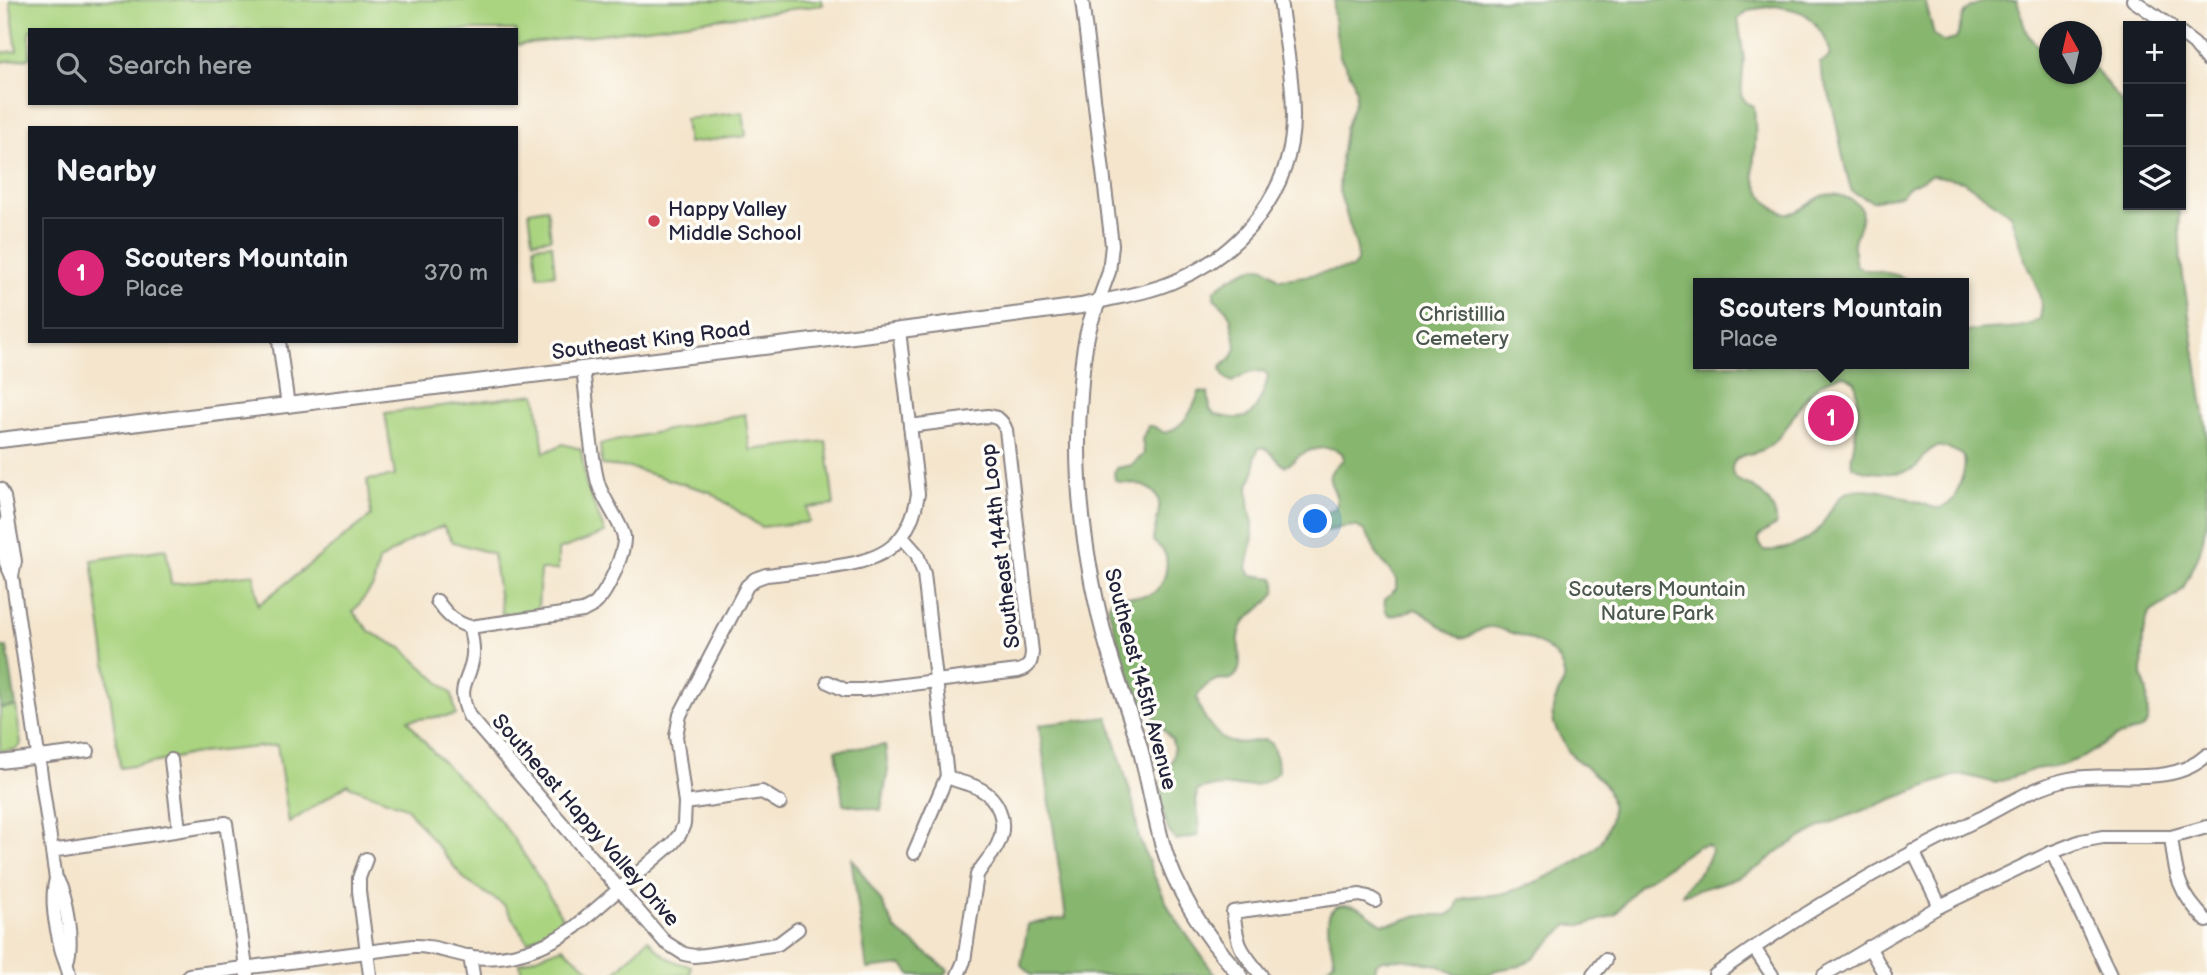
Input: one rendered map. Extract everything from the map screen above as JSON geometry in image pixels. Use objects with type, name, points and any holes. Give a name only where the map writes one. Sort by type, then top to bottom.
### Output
[{"type":"main road","name":"Southeast King Road","points":[[0,440],[900,330],[1098,302]]},
{"type":"main road","name":"Southeast 145th Avenue","points":[[1098,302],[1090,318],[1085,349],[1078,446],[1080,508],[1094,592],[1142,757],[1168,860],[1189,906],[1223,956],[1240,975]]},
{"type":"street","name":"Southeast 145th Avenue","points":[[1082,0],[1112,245],[1109,272],[1098,302]]},
{"type":"street","points":[[1098,302],[1174,282],[1207,265],[1241,239],[1270,200],[1283,173],[1290,148],[1293,119],[1280,0]]},
{"type":"street","points":[[2133,0],[2163,21]]},
{"type":"street","points":[[2186,38],[2207,60]]},
{"type":"street","points":[[189,975],[246,971],[428,945],[470,957],[503,956],[523,952],[560,938],[673,843],[684,824],[685,803],[676,736],[680,715],[747,586],[766,575],[865,562],[887,551],[902,537],[915,510],[918,494],[900,330]]},
{"type":"street","points":[[279,343],[288,406]]},
{"type":"street","points":[[437,601],[448,617],[470,627],[583,611],[597,602],[614,571],[624,540],[622,530],[609,509],[599,484],[583,369]]},
{"type":"street","name":"Southeast 144th Loop","points":[[910,426],[988,416],[996,417],[1003,423],[1032,652],[1031,663],[1026,668],[936,681]]},
{"type":"street","points":[[0,489],[5,497],[15,561],[6,577]]},
{"type":"street","points":[[0,526],[56,879],[62,890],[71,950],[68,968]]},
{"type":"street","points":[[902,537],[917,554],[924,574],[947,776],[914,853]]},
{"type":"street","name":"Southeast Happy Valley Drive","points":[[470,627],[474,654],[463,693],[464,704],[470,716],[665,942],[673,949],[694,957],[778,944],[798,929]]},
{"type":"street","points":[[828,682],[845,691],[936,681]]},
{"type":"street","points":[[0,762],[88,751]]},
{"type":"street","points":[[1715,975],[1826,901],[1913,851],[2036,791],[2066,779],[2089,776],[2171,774],[2200,762],[2207,755]]},
{"type":"street","points":[[172,760],[178,830]]},
{"type":"street","points":[[947,776],[978,787],[991,797],[1003,820],[998,846],[977,876],[964,961],[958,975]]},
{"type":"street","points":[[685,803],[762,792],[780,803]]},
{"type":"street","points":[[52,850],[226,823],[246,971]]},
{"type":"street","points":[[1824,975],[1940,906],[2052,852],[2090,838],[2171,837],[2207,827]]},
{"type":"street","points":[[2171,837],[2180,887],[2207,921]]},
{"type":"street","points":[[1913,851],[1940,906]]},
{"type":"street","points":[[2052,852],[2110,975]]},
{"type":"street","points":[[366,859],[359,878],[359,891],[370,975]]},
{"type":"street","points":[[1261,975],[1238,944],[1233,912],[1360,895],[1375,901]]},
{"type":"street","points":[[1869,947],[1885,975]]},
{"type":"street","points":[[1754,948],[1772,975]]},
{"type":"street","points":[[470,957],[473,975]]},
{"type":"street","points":[[1593,975],[1605,960]]},
{"type":"green space","points":[[10,0],[822,0],[823,5],[518,45],[518,28],[28,28],[28,58],[0,62],[0,53],[17,51]]},
{"type":"green space","name":"Scouters Mountain Nature Park","points":[[1335,0],[1925,0],[1934,35],[1944,42],[1956,39],[1962,17],[1970,7],[1984,2],[2017,0],[2029,37],[2039,46],[2039,84],[2102,84],[2102,78],[2123,104],[2123,210],[2178,210],[2181,262],[2207,434],[2207,523],[2199,555],[2183,589],[2151,612],[2146,620],[2142,675],[2147,692],[2148,722],[2142,729],[2116,737],[2084,757],[2059,766],[2035,769],[1996,783],[1964,775],[1953,776],[1822,826],[1780,850],[1761,866],[1737,878],[1682,895],[1710,855],[1711,848],[1707,845],[1698,846],[1638,886],[1615,915],[1585,925],[1568,925],[1534,957],[1520,966],[1496,970],[1489,975],[1457,975],[1438,965],[1401,959],[1382,960],[1375,965],[1375,975],[1319,975],[1334,961],[1328,920],[1334,908],[1342,905],[1355,906],[1383,924],[1418,915],[1448,915],[1455,910],[1459,900],[1500,894],[1523,887],[1564,869],[1587,855],[1604,837],[1610,823],[1611,808],[1606,787],[1569,752],[1557,732],[1553,708],[1564,677],[1557,658],[1544,646],[1493,627],[1484,628],[1463,638],[1415,609],[1389,615],[1386,612],[1385,599],[1396,589],[1396,579],[1376,553],[1364,531],[1356,526],[1325,532],[1317,528],[1317,517],[1336,508],[1336,494],[1330,478],[1335,467],[1343,460],[1343,454],[1328,448],[1315,449],[1285,466],[1262,447],[1258,449],[1255,457],[1255,469],[1248,488],[1253,538],[1247,568],[1251,575],[1274,578],[1275,592],[1272,598],[1244,623],[1239,637],[1240,664],[1236,675],[1210,683],[1197,697],[1209,723],[1225,739],[1234,743],[1265,740],[1271,743],[1277,758],[1278,771],[1270,779],[1251,786],[1218,786],[1197,791],[1197,836],[1176,840],[1165,822],[1162,789],[1174,747],[1172,740],[1137,695],[1120,651],[1108,606],[1119,597],[1145,596],[1160,587],[1167,563],[1164,552],[1153,541],[1158,500],[1148,488],[1115,480],[1114,472],[1117,468],[1132,465],[1144,454],[1142,439],[1148,426],[1165,433],[1183,422],[1199,392],[1208,393],[1210,409],[1214,414],[1222,416],[1248,416],[1258,404],[1268,375],[1263,371],[1248,373],[1232,382],[1225,378],[1222,372],[1221,367],[1232,357],[1236,348],[1230,316],[1214,298],[1214,291],[1255,267],[1266,268],[1279,279],[1352,268],[1357,262],[1357,249],[1339,191],[1345,129],[1355,101],[1356,91],[1352,77],[1340,57],[1333,11]],"holes":[[[1775,6],[1803,13],[1817,26],[1828,45],[1829,56],[1820,63],[1820,68],[1831,100],[1852,192],[1872,201],[1901,195],[1910,186],[1932,175],[1963,181],[2010,214],[2024,258],[2037,287],[2042,305],[2040,319],[2013,328],[1969,331],[1969,369],[1693,369],[1693,278],[1904,278],[1856,265],[1854,243],[1862,211],[1854,202],[1835,194],[1815,200],[1798,211],[1781,212],[1770,204],[1758,188],[1753,172],[1754,106],[1741,96],[1744,59],[1738,19],[1749,10]],[[1844,375],[1855,382],[1857,396],[1852,466],[1875,472],[1903,472],[1917,466],[1933,448],[1947,448],[1963,455],[1965,463],[1956,494],[1949,503],[1938,508],[1884,492],[1867,489],[1850,491],[1835,503],[1821,526],[1806,540],[1784,548],[1763,550],[1759,536],[1776,525],[1775,513],[1760,493],[1735,478],[1733,464],[1739,457],[1762,450],[1774,442],[1806,398],[1828,380]]]},
{"type":"green space","points":[[743,112],[746,136],[688,143],[685,119]]},
{"type":"green space","points":[[547,208],[551,238],[533,241],[529,211]]},
{"type":"green space","points":[[552,244],[555,274],[538,276],[534,246]]},
{"type":"green space","points":[[536,394],[544,453],[563,444],[581,449],[586,484],[605,533],[558,550],[558,570],[540,570],[538,609],[502,614],[493,554],[453,542],[443,526],[414,538],[379,561],[373,586],[353,612],[370,632],[403,649],[452,694],[456,715],[408,720],[429,747],[502,823],[565,923],[528,942],[504,905],[465,880],[406,807],[348,784],[289,823],[277,745],[191,754],[120,768],[92,560],[166,549],[171,584],[254,574],[258,605],[371,516],[367,480],[395,476],[385,413]]},
{"type":"green space","points":[[745,414],[750,450],[826,441],[834,505],[807,508],[809,522],[761,527],[710,492],[631,468],[602,465],[600,444]]},
{"type":"green space","points":[[0,647],[7,647],[16,706],[0,708]]},
{"type":"green space","points":[[16,706],[21,744],[17,749],[0,751],[0,708]]},
{"type":"green space","points":[[1108,717],[1133,802],[1139,838],[1155,878],[1171,912],[1215,975],[1032,975],[1021,965],[1028,924],[1066,918],[1039,725]]},
{"type":"green space","points":[[885,745],[888,770],[881,810],[843,804],[836,750]]},
{"type":"green space","points":[[851,857],[881,901],[895,929],[948,970],[945,975],[911,975],[903,965],[867,969]]},
{"type":"green space","points":[[648,939],[667,957],[691,966],[690,975],[613,975]]},
{"type":"green space","points":[[563,947],[596,975],[522,975],[520,963]]},
{"type":"place","name":"Happy Valley Middle School","points":[[654,221]]},
{"type":"place","name":"Scouters Mountain","points":[[1831,418]]},
{"type":"park label","name":"Christillia Cemetery","points":[[1462,326]]}]
